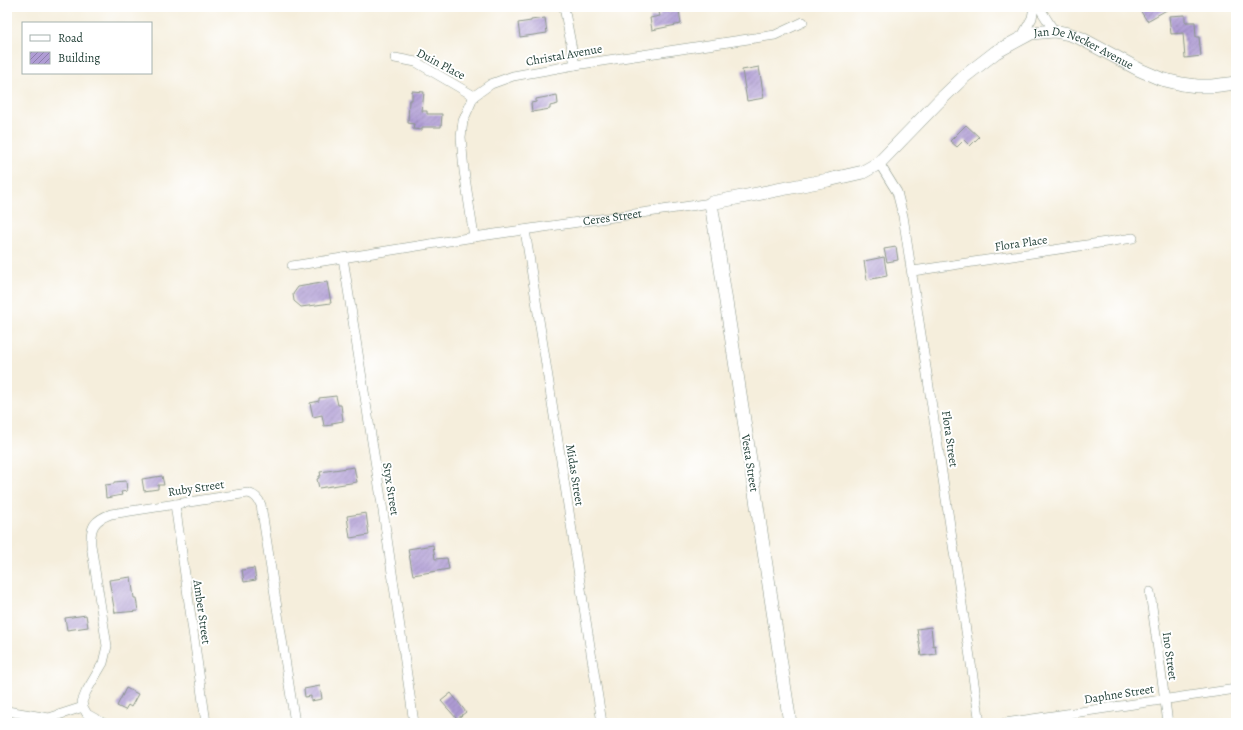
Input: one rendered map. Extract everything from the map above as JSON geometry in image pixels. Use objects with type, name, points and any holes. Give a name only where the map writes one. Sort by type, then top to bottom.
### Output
[{"type":"street","points":[[564,7],[575,65]]},
{"type":"street","points":[[1021,38],[1032,18],[1034,7]]},
{"type":"street","points":[[1039,7],[1054,31]]},
{"type":"street","name":"Christal Avenue","points":[[474,96],[491,84],[502,79],[575,65],[775,35],[803,22]]},
{"type":"street","name":"Jan De Necker Avenue","points":[[879,163],[965,76],[996,52],[1032,33],[1054,31],[1080,38],[1140,70],[1161,79],[1197,86],[1236,83]]},
{"type":"street","name":"Duin Place","points":[[395,58],[416,62],[474,96]]},
{"type":"street","points":[[474,96],[463,121],[461,137],[464,171],[474,237]]},
{"type":"street","name":"Ceres Street","points":[[292,266],[474,237],[711,203],[858,173],[879,163]]},
{"type":"street","name":"Flora Street","points":[[879,163],[890,179],[901,202],[913,271],[980,723]]},
{"type":"street","name":"Vesta Street","points":[[711,203],[790,723]]},
{"type":"street","name":"Midas Street","points":[[525,230],[602,723]]},
{"type":"street","name":"Flora Place","points":[[913,271],[1133,238]]},
{"type":"street","name":"Styx Street","points":[[343,258],[383,511],[414,723]]},
{"type":"street","name":"Ruby Street","points":[[83,702],[103,663],[107,646],[91,545],[91,530],[100,519],[111,514],[252,494],[259,499],[261,505],[294,723]]},
{"type":"street","name":"Amber Street","points":[[175,504],[206,723]]},
{"type":"street","name":"Ino Street","points":[[1150,592],[1168,723]]},
{"type":"street","name":"Daphne Street","points":[[1005,723],[1236,689]]},
{"type":"street","points":[[7,711],[48,718],[83,702],[87,714],[103,723]]},
{"type":"building","points":[[1138,7],[1172,7],[1147,21]]},
{"type":"building","points":[[668,10],[668,12],[679,10],[681,24],[652,30],[650,18],[660,16],[659,12]]},
{"type":"building","points":[[1185,15],[1185,22],[1195,22],[1196,37],[1199,37],[1201,56],[1185,58],[1183,33],[1171,34],[1169,16]]},
{"type":"building","points":[[545,18],[547,33],[520,37],[518,23]]},
{"type":"building","points":[[759,67],[764,98],[747,101],[742,70]]},
{"type":"building","points":[[412,91],[424,92],[422,111],[427,111],[427,114],[442,114],[441,127],[422,127],[422,130],[413,129],[414,124],[408,123],[409,100],[412,100]]},
{"type":"building","points":[[557,95],[558,104],[550,106],[550,109],[532,112],[531,103],[536,102],[536,99]]},
{"type":"building","points":[[966,125],[979,137],[970,146],[964,140],[957,147],[950,141]]},
{"type":"building","points":[[896,247],[898,260],[887,262],[884,249]]},
{"type":"building","points":[[884,257],[887,276],[867,280],[864,261]]},
{"type":"building","points":[[327,282],[331,303],[301,307],[294,301],[293,294],[298,287]]},
{"type":"building","points":[[336,396],[338,405],[341,405],[343,421],[324,426],[322,415],[313,417],[310,403],[319,401],[319,398]]},
{"type":"building","points":[[354,467],[357,482],[319,488],[317,479],[321,476],[320,472]]},
{"type":"building","points":[[162,476],[164,485],[158,485],[158,489],[144,491],[142,479]]},
{"type":"building","points":[[126,481],[127,491],[121,492],[122,495],[106,498],[105,485],[114,484],[114,482]]},
{"type":"building","points":[[366,513],[369,535],[350,538],[347,516]]},
{"type":"building","points":[[433,545],[435,559],[447,558],[449,569],[413,575],[408,549]]},
{"type":"building","points":[[254,568],[256,580],[244,582],[242,570]]},
{"type":"building","points":[[131,577],[134,598],[136,598],[138,611],[115,613],[109,580]]},
{"type":"building","points":[[86,615],[88,627],[67,630],[65,618]]},
{"type":"building","points":[[931,627],[933,646],[935,645],[936,654],[921,656],[917,629]]},
{"type":"building","points":[[320,686],[322,699],[311,701],[311,696],[305,697],[304,689]]},
{"type":"building","points":[[126,688],[138,694],[131,707],[128,705],[125,710],[117,706]]},
{"type":"building","points":[[451,693],[466,712],[457,719],[441,701]]}]
